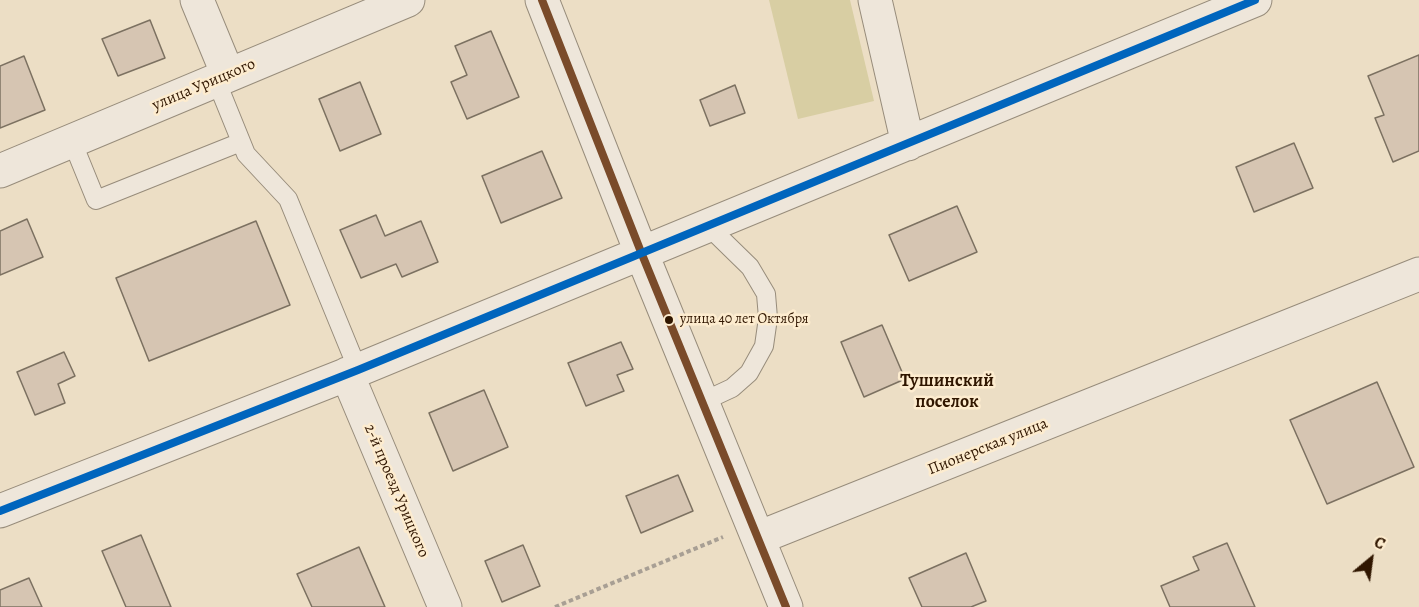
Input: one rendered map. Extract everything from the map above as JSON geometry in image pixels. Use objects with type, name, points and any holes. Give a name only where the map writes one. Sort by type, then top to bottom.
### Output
[{"type":"street","points":[[197,0],[222,78]]},
{"type":"street","name":"улица Урицкого","points":[[0,171],[408,0]]},
{"type":"street","points":[[542,0],[641,252],[786,607]]},
{"type":"street","points":[[875,0],[908,144]]},
{"type":"street","points":[[0,511],[352,372],[1255,0]]},
{"type":"street","name":"Пионерская улица","points":[[758,538],[1419,274]]},
{"type":"street","name":"2-й проезд Урицкого","points":[[352,372],[444,607]]},
{"type":"lane","points":[[222,78],[246,154],[288,199],[352,372]]},
{"type":"lane","points":[[72,141],[96,200],[241,142]]},
{"type":"lane","points":[[702,402],[732,388],[748,373],[764,346],[768,318],[766,294],[750,267],[707,225]]},
{"type":"path","points":[[555,607],[728,535],[758,538]]},
{"type":"shaded area","points":[[769,0],[850,0],[874,101],[798,119]]},
{"type":"building","points":[[150,20],[165,58],[118,76],[102,39]]},
{"type":"building","points":[[491,31],[519,97],[467,119],[451,82],[467,75],[455,46]]},
{"type":"building","points":[[1419,55],[1419,151],[1393,162],[1375,118],[1384,115],[1368,76]]},
{"type":"building","points":[[24,56],[45,110],[0,128],[0,66]]},
{"type":"building","points":[[360,82],[381,134],[340,151],[319,99]]},
{"type":"building","points":[[735,85],[745,113],[710,126],[700,100]]},
{"type":"building","points":[[1294,143],[1313,188],[1254,212],[1236,167]]},
{"type":"building","points":[[542,151],[562,198],[501,223],[482,176]]},
{"type":"building","points":[[957,206],[977,252],[909,281],[889,235]]},
{"type":"building","points":[[376,215],[385,236],[421,221],[438,262],[402,277],[396,264],[361,278],[340,230]]},
{"type":"building","points":[[27,219],[43,257],[0,275],[0,231]]},
{"type":"building","points":[[256,221],[290,305],[149,361],[116,278]]},
{"type":"building","points":[[882,325],[905,379],[864,397],[841,342]]},
{"type":"building","points":[[621,342],[633,369],[617,375],[624,391],[586,406],[568,363]]},
{"type":"building","points":[[64,352],[75,376],[58,384],[65,403],[35,415],[17,372]]},
{"type":"building","points":[[1377,382],[1414,467],[1327,504],[1290,420]]},
{"type":"building","points":[[484,390],[508,447],[453,471],[429,413]]},
{"type":"building","points":[[678,475],[693,511],[641,533],[626,496]]},
{"type":"building","points":[[141,535],[171,607],[126,607],[102,551]]},
{"type":"building","points":[[1227,543],[1255,607],[1170,607],[1161,586],[1199,570],[1193,557]]},
{"type":"building","points":[[523,545],[540,586],[502,602],[485,561]]},
{"type":"building","points":[[359,547],[385,607],[312,607],[297,574]]},
{"type":"building","points":[[966,553],[986,601],[971,607],[922,607],[909,578]]},
{"type":"building","points":[[29,578],[42,607],[0,607],[0,590]]},
{"type":"transit line","points":[[542,0],[641,252],[786,607]]},
{"type":"transit line","points":[[0,511],[358,370],[1255,0]]},
{"type":"place","name":"улица 40 лет Октября","points":[[669,320]]},
{"type":"district","name":"Тушинский поселок","points":[[947,392]]}]
